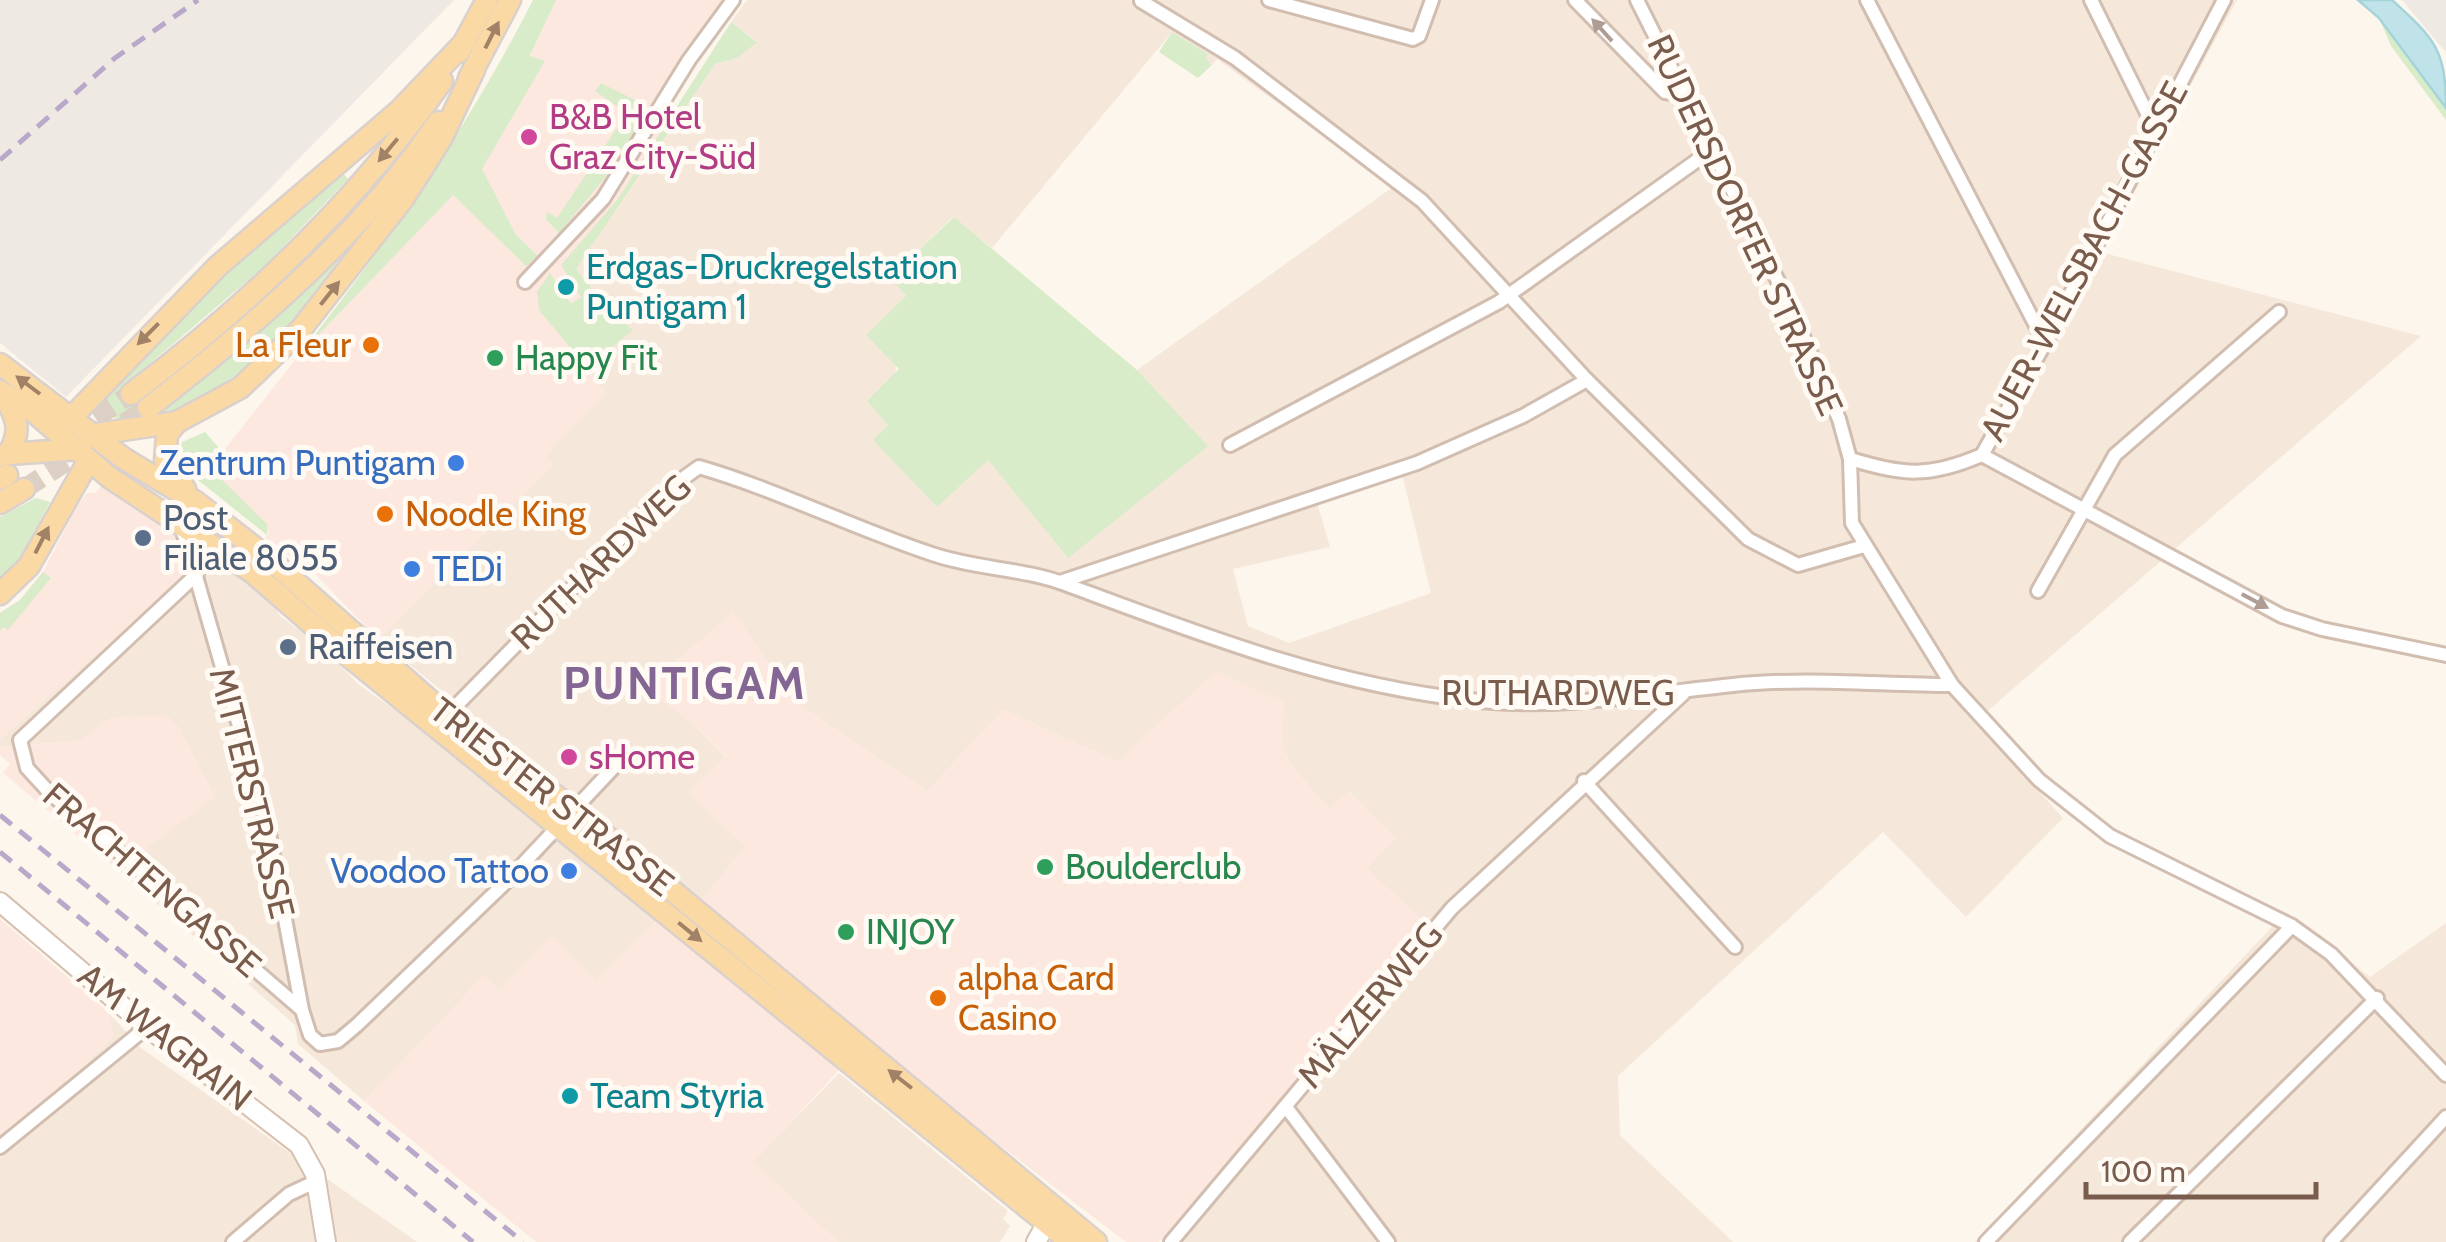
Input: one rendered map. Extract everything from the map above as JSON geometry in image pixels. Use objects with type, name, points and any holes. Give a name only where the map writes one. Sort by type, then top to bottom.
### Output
[{"type":"main road","points":[[131,394],[282,268],[369,172],[420,111],[487,0]]},
{"type":"main road","points":[[4,466],[82,441],[177,422],[240,388],[301,329],[403,199],[441,140],[510,0]]},
{"type":"main road","points":[[0,594],[29,566],[82,441],[218,266],[400,110],[465,42]]},
{"type":"main road","points":[[148,408],[200,368],[304,274],[432,131],[474,70]]},
{"type":"main road","name":"TRIESTER STRASSE","points":[[0,364],[82,441],[180,523],[252,572],[350,658],[560,827],[1051,1214],[1096,1242]]},
{"type":"main road","points":[[2,392],[18,424],[4,466]]},
{"type":"main road","name":"TRIESTER STRASSE","points":[[2,392],[43,420],[123,458],[196,502],[268,558],[447,715],[576,810],[1051,1214],[1070,1242]]},
{"type":"main road","points":[[177,422],[167,434],[165,462],[196,502]]},
{"type":"main road","points":[[0,502],[24,489]]},
{"type":"street","points":[[525,282],[604,198],[689,60],[734,0]]},
{"type":"street","points":[[1270,0],[1412,39],[1419,36],[1432,0]]},
{"type":"street","points":[[1575,0],[1665,92],[1686,95]]},
{"type":"street","name":"RUDERSDORFER STRASSE","points":[[1637,0],[1713,149],[1838,419],[1850,459],[1849,509],[1864,546],[1952,685],[2039,780],[2110,836],[2292,926],[2331,954],[2446,1074]]},
{"type":"street","points":[[1866,0],[2046,343]]},
{"type":"street","points":[[2091,0],[2154,127]]},
{"type":"street","name":"AUER-WELSBACH-GASSE","points":[[1850,459],[1907,474],[1926,474],[1982,455],[2046,343],[2154,127],[2224,0]]},
{"type":"street","points":[[1141,2],[1235,58],[1422,201],[1512,293],[1587,380],[1755,545],[1798,565],[1864,546]]},
{"type":"street","points":[[1230,445],[1512,293],[1592,231],[1713,149]]},
{"type":"street","points":[[2038,591],[2116,455],[2279,312]]},
{"type":"street","points":[[1060,582],[1417,462],[1523,416],[1587,380]]},
{"type":"street","points":[[1982,455],[2282,616],[2322,629],[2446,655]]},
{"type":"street","name":"RUTHARDWEG","points":[[447,715],[671,487],[699,467],[937,556],[1060,582],[1180,628],[1325,674],[1420,694],[1475,701],[1683,694],[1735,684],[1952,685]]},
{"type":"street","name":"MITTERSTRASSE","points":[[180,523],[268,823],[302,1010]]},
{"type":"street","name":"FRACHTENGASSE","points":[[196,574],[20,740],[27,768],[134,870],[302,1010]]},
{"type":"street","name":"MÄLZERWEG","points":[[1171,1242],[1441,919],[1584,781],[1683,694]]},
{"type":"street","points":[[302,1010],[310,1034],[320,1044],[338,1040],[560,827],[616,765]]},
{"type":"street","points":[[1584,781],[1735,948]]},
{"type":"street","name":"AM WAGRAIN","points":[[0,902],[148,1027],[291,1137],[318,1181]]},
{"type":"street","points":[[1986,1242],[2292,926]]},
{"type":"street","points":[[2130,1242],[2377,998]]},
{"type":"street","points":[[0,1146],[148,1027]]},
{"type":"street","points":[[1286,1107],[1388,1242]]},
{"type":"street","points":[[2331,1242],[2446,1117]]},
{"type":"street","points":[[233,1242],[290,1194],[318,1181],[326,1242]]},
{"type":"street","points":[[1036,1242],[1051,1214]]},
{"type":"shaded area","points":[[0,0],[454,0],[66,397],[0,343]]},
{"type":"shaded area","points":[[556,0],[726,0],[647,112],[668,137],[576,269],[608,309],[633,330],[587,368],[606,393],[545,456],[553,464],[378,639],[315,574],[265,538],[269,533],[210,468],[299,355],[453,194],[544,61],[530,57]]},
{"type":"shaded area","points":[[747,0],[2237,0],[2100,252],[2421,336],[1976,721],[2063,818],[1966,917],[1883,832],[1618,1076],[1620,1135],[1733,1242],[1180,1242],[1438,936],[1366,868],[1395,839],[1349,792],[1330,809],[1297,773],[1282,748],[1117,762],[1004,710],[927,791],[797,703],[733,613],[645,688],[684,716],[726,757],[746,847],[701,900],[378,639],[552,465],[545,456],[605,393],[587,368],[632,330],[608,309],[576,269],[715,64],[737,58],[757,41],[731,22]],"holes":[[[1172,32],[1208,54],[1205,59],[1212,65],[1217,59],[1393,187],[1137,370],[1207,446],[1067,557],[988,459],[937,506],[874,440],[888,425],[906,296],[890,277],[953,217],[992,248]],[[1402,474],[1431,593],[1289,643],[1248,626],[1233,569],[1330,547],[1317,502]]]},
{"type":"shaded area","points":[[2402,0],[2446,0],[2446,51],[2443,49]]},
{"type":"shaded area","points":[[106,482],[212,552],[0,739],[0,613],[20,600],[43,572],[87,493],[95,493]]},
{"type":"shaded area","points":[[212,552],[268,597],[281,617],[324,648],[358,684],[438,740],[658,920],[596,981],[499,991],[484,976],[364,1101],[298,1044],[295,1025],[117,869],[214,797],[178,727],[167,716],[111,718],[79,741],[0,747],[0,739]]},
{"type":"shaded area","points":[[733,612],[797,703],[927,791],[1004,710],[1117,762],[1216,671],[1284,702],[1282,748],[1297,773],[1330,809],[1348,792],[1396,838],[1366,868],[1429,927],[1159,1242],[1126,1242],[865,1042],[754,1162],[838,1242],[536,1242],[364,1101],[484,975],[499,990],[553,936],[596,981],[658,920],[701,900],[746,847],[688,793],[726,756],[684,716],[644,689]]},
{"type":"shaded area","points":[[167,715],[178,727],[215,797],[117,869],[3,773],[10,764],[0,755],[0,747],[79,741],[111,718]]},
{"type":"shaded area","points":[[2286,912],[2370,977],[2446,923],[2446,1242],[1975,1242]]},
{"type":"shaded area","points":[[0,919],[108,1012],[113,1036],[75,1074],[0,1134]]},
{"type":"shaded area","points":[[108,1012],[141,1048],[417,1242],[0,1242],[0,1134],[75,1074],[113,1036]]},
{"type":"shaded area","points":[[839,1073],[1008,1211],[1003,1219],[1010,1226],[1000,1242],[838,1242],[753,1162]]},
{"type":"green space","points":[[533,0],[556,0],[530,56],[545,61],[482,169],[516,235],[538,256],[526,266],[453,195],[299,355],[425,184]]},
{"type":"green space","points":[[2379,18],[2446,108],[2446,120],[2391,46]]},
{"type":"green space","points":[[731,22],[757,42],[737,58],[715,64],[576,269],[608,309],[633,330],[587,368],[539,310],[537,292],[550,273],[571,304],[581,297],[561,265],[617,200]]},
{"type":"green space","points":[[1172,32],[1208,54],[1206,59],[1212,65],[1198,78],[1159,52]]},
{"type":"green space","points":[[601,83],[641,103],[647,112],[603,180],[559,233],[546,219],[547,212],[557,218],[627,113],[595,91]]},
{"type":"green space","points":[[342,172],[348,179],[266,265],[121,388],[162,414],[126,425],[98,407],[191,302]]},
{"type":"green space","points":[[379,209],[383,213],[330,281],[273,344],[207,394],[163,414],[249,339]]},
{"type":"green space","points":[[954,217],[1137,370],[1208,446],[1068,558],[988,460],[937,507],[873,440],[888,425],[867,401],[899,369],[866,335],[906,296],[890,277]]},
{"type":"green space","points":[[205,432],[224,454],[211,469],[267,524],[267,535],[178,464],[182,442]]},
{"type":"green space","points":[[36,498],[50,502],[20,560],[0,581],[0,517]]},
{"type":"green space","points":[[43,572],[51,578],[8,630],[3,627],[0,631],[0,613],[20,600]]},
{"type":"water","points":[[2358,0],[2392,0],[2428,36],[2444,72],[2446,108],[2379,18]]},
{"type":"tunnel","points":[[70,434],[131,394]]},
{"type":"tunnel","points":[[24,489],[148,408]]},
{"type":"railway","points":[[0,160],[115,58],[198,0]]},
{"type":"railway","points":[[0,815],[523,1242]]},
{"type":"railway","points":[[0,852],[473,1242]]},
{"type":"place","name":"B&B Hotel Graz City-Süd","points":[[529,137]]},
{"type":"place","name":"Erdgas-Druckregelstation Puntigam 1","points":[[566,287]]},
{"type":"place","name":"La Fleur","points":[[371,345]]},
{"type":"place","name":"Happy Fit","points":[[495,358]]},
{"type":"place","name":"Zentrum Puntigam","points":[[456,463]]},
{"type":"place","name":"Noodle King","points":[[385,514]]},
{"type":"place","name":"Post Filiale 8055","points":[[143,538]]},
{"type":"place","name":"TEDi","points":[[412,569]]},
{"type":"place","name":"Raiffeisen","points":[[288,647]]},
{"type":"place","name":"sHome","points":[[569,757]]},
{"type":"place","name":"Boulderclub","points":[[1045,867]]},
{"type":"place","name":"Voodoo Tattoo","points":[[569,871]]},
{"type":"place","name":"INJOY","points":[[846,932]]},
{"type":"place","name":"alpha Card Casino","points":[[938,998]]},
{"type":"place","name":"Team Styria","points":[[570,1096]]},
{"type":"district","name":"PUNTIGAM","points":[[685,683]]}]
